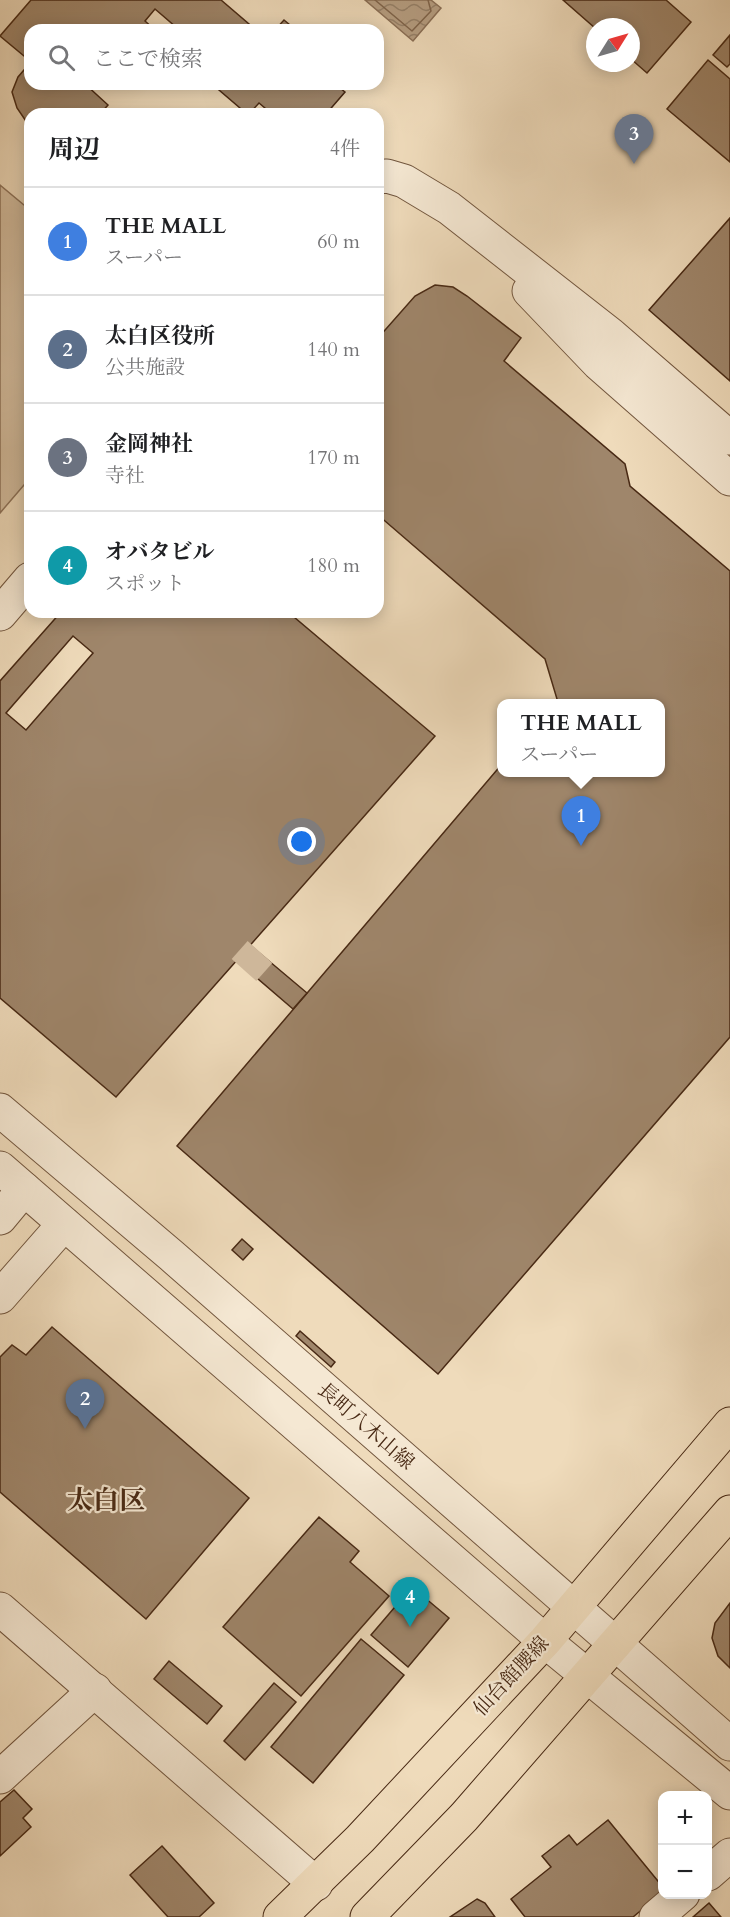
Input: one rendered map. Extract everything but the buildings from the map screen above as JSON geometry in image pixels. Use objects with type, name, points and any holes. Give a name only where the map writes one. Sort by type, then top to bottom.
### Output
[{"type":"main road","name":"仙台館腰線","points":[[280,1917],[316,1884],[545,1641],[730,1424]]},
{"type":"main road","points":[[367,1917],[464,1817],[730,1512]]},
{"type":"street","points":[[384,176],[404,181],[449,208],[610,334],[730,438]]},
{"type":"street","points":[[449,208],[598,363],[730,479]]},
{"type":"street","points":[[0,614],[24,586]]},
{"type":"street","name":"長町八木山線","points":[[0,1110],[172,1256],[730,1744]]},
{"type":"street","points":[[0,1168],[545,1641],[730,1793]]},
{"type":"street","points":[[0,1218],[24,1189]]},
{"type":"street","points":[[0,1297],[64,1224]]},
{"type":"street","points":[[0,1609],[316,1884]]},
{"type":"street","points":[[0,1777],[95,1690]]},
{"type":"street","points":[[712,1871],[730,1855]]},
{"type":"street","points":[[656,1917],[677,1899]]},
{"type":"shaded area","points":[[0,185],[24,205],[24,485],[0,513]]},
{"type":"water","points":[[365,0],[431,0],[441,8],[413,41]]},
{"type":"tunnel","points":[[244,970],[260,952]]},
{"type":"place","name":"金岡神社","points":[[634,164]]},
{"type":"place","name":"THE MALL","points":[[581,846]]},
{"type":"place","name":"太白区役所","points":[[85,1429]]},
{"type":"place","name":"オバタビル","points":[[410,1627]]},
{"type":"district","name":"太白区","points":[[106,1500]]}]
